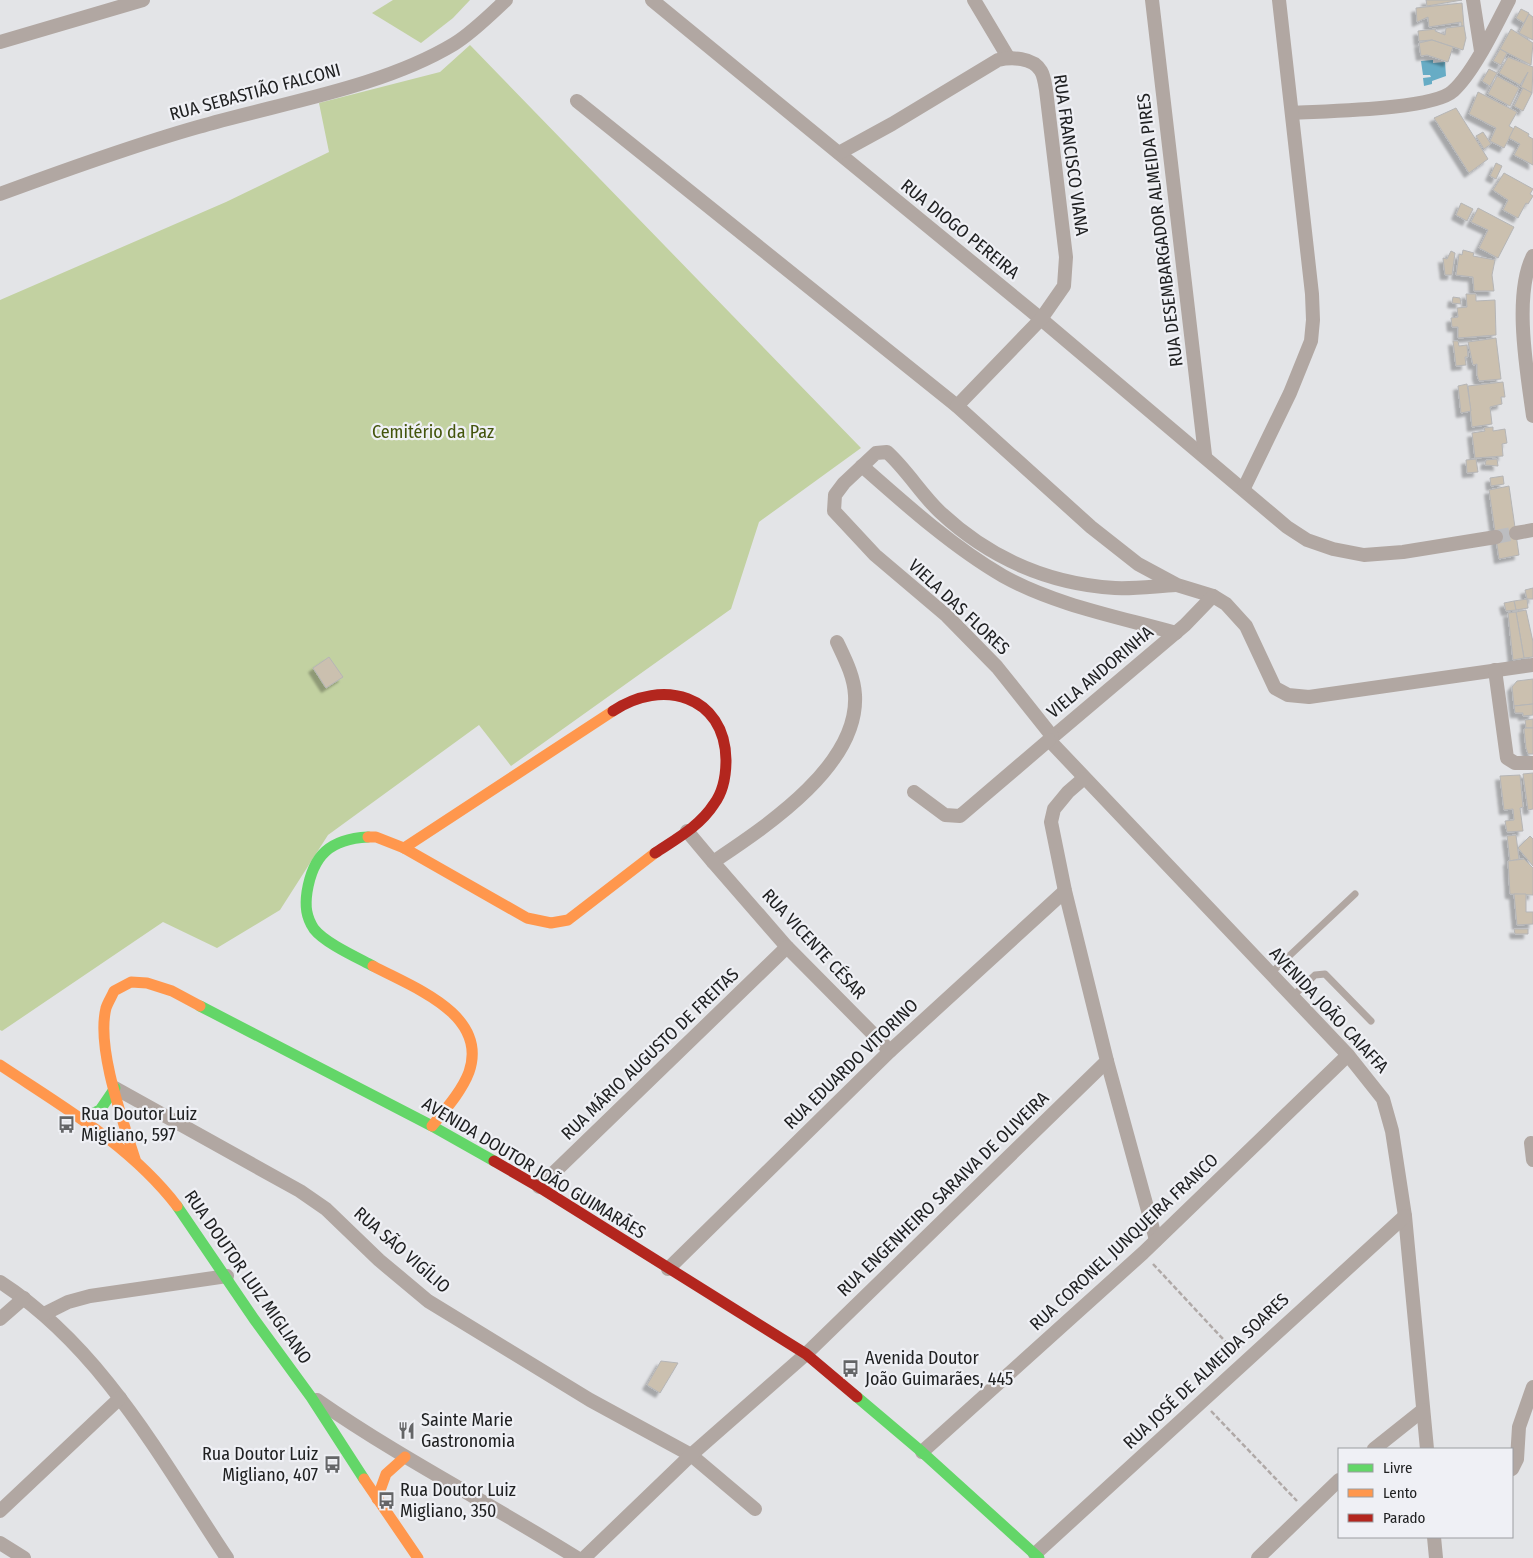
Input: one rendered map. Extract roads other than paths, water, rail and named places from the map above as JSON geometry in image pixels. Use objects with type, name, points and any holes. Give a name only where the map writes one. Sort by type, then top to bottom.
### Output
[{"type":"street","points":[[0,42],[127,3],[143,0]]},
{"type":"street","name":"RUA SEBASTIÃO FALCONI","points":[[0,194],[110,154],[176,133],[340,88],[412,65],[456,43],[506,0]]},
{"type":"street","name":"RUA DIOGO PEREIRA","points":[[652,0],[1205,455],[1287,527],[1307,540],[1333,549],[1364,555],[1403,552],[1496,537]]},
{"type":"street","points":[[839,153],[930,102],[978,70],[1008,58],[974,0]]},
{"type":"street","name":"RUA DESEMBARGADOR ALMEIDA PIRES","points":[[1152,0],[1205,455]]},
{"type":"street","points":[[1244,488],[1290,393],[1312,334],[1312,294],[1279,0]]},
{"type":"street","points":[[1474,0],[1481,51]]},
{"type":"street","points":[[1292,113],[1394,105],[1442,98],[1453,91],[1481,51],[1509,0]]},
{"type":"street","name":"RUA FRANCISCO VIANA","points":[[1008,58],[1036,64],[1042,72],[1046,90],[1066,257],[1064,286],[1053,305],[1041,319]]},
{"type":"street","points":[[577,101],[957,406],[1091,526],[1138,564],[1177,585],[1213,596],[1236,613],[1246,626],[1275,688],[1288,695],[1309,697],[1533,665]]},
{"type":"street","points":[[1533,256],[1524,282],[1522,307],[1533,416]]},
{"type":"street","points":[[957,406],[1041,319]]},
{"type":"street","points":[[1176,632],[1064,601],[1003,576],[949,540],[862,466],[876,453],[887,452],[939,512],[1004,559],[1029,570],[1056,579],[1116,588],[1177,585]]},
{"type":"street","name":"VIELA DAS FLORES","points":[[862,466],[837,490],[833,501],[834,511],[875,555],[947,616],[991,661],[1050,738]]},
{"type":"street","points":[[1516,533],[1533,530]]},
{"type":"street","name":"VIELA ANDORINHA","points":[[1083,779],[1050,738],[1086,710],[1176,632],[1213,596]]},
{"type":"street","points":[[713,862],[812,786],[841,750],[854,714],[856,697],[850,671],[837,642]]},
{"type":"street","points":[[1495,670],[1507,758],[1515,763],[1533,763]]},
{"type":"street","points":[[404,848],[477,802],[621,705],[653,695],[673,694],[692,697],[707,708],[719,726],[725,746],[724,778],[721,792],[714,805],[687,831],[568,920],[551,923],[527,918],[404,848],[376,837],[348,838],[336,843],[318,859],[310,874],[305,908],[310,922],[316,930],[345,951],[448,1007],[462,1022],[472,1049],[469,1072],[451,1102],[432,1126]]},
{"type":"street","points":[[914,792],[945,815],[960,816],[1050,738]]},
{"type":"street","points":[[1083,779],[1059,802],[1052,816],[1065,891],[1107,1061],[1156,1240]]},
{"type":"street","name":"AVENIDA JOÃO CAIAFFA","points":[[1083,779],[1100,792],[1348,1055],[1374,1084],[1388,1110],[1404,1216],[1427,1448]]},
{"type":"street","name":"RUA VICENTE CÉSAR","points":[[687,831],[787,947],[890,1051]]},
{"type":"street","name":"RUA EDUARDO VITORINO","points":[[668,1269],[890,1051],[1065,891]]},
{"type":"street","name":"RUA MÁRIO AUGUSTO DE FREITAS","points":[[539,1187],[787,947]]},
{"type":"street","name":"AVENIDA DOUTOR JOÃO GUIMARÃES","points":[[135,1159],[105,1047],[103,1022],[106,1007],[116,990],[123,984],[145,982],[172,991],[432,1126],[539,1187],[806,1354],[922,1452],[1037,1556]]},
{"type":"street","name":"RUA CORONEL JUNQUEIRA FRANCO","points":[[922,1452],[1143,1253],[1348,1055]]},
{"type":"street","name":"RUA ENGENHEIRO SARAIVA DE OLIVEIRA","points":[[584,1558],[691,1455],[806,1354],[1107,1061]]},
{"type":"street","name":"RUA DOUTOR LUIZ MIGLIANO","points":[[0,1065],[82,1119],[135,1159],[163,1188],[184,1215],[254,1318],[311,1397],[418,1558]]},
{"type":"street","points":[[82,1119],[100,1110],[115,1088]]},
{"type":"street","name":"RUA SÃO VIGÍLIO","points":[[115,1088],[300,1191],[326,1209],[379,1260],[428,1301],[590,1400],[691,1455],[755,1509]]},
{"type":"street","points":[[1531,1143],[1533,1160]]},
{"type":"street","name":"RUA JOSÉ DE ALMEIDA SOARES","points":[[1037,1556],[1201,1402],[1404,1216]]},
{"type":"street","points":[[44,1314],[68,1302],[90,1296],[227,1276]]},
{"type":"street","points":[[0,1282],[44,1314],[93,1363],[120,1398],[227,1558]]},
{"type":"street","points":[[0,1319],[24,1298]]},
{"type":"street","points":[[1513,1467],[1517,1459],[1519,1427],[1533,1387]]},
{"type":"street","points":[[311,1397],[360,1430],[533,1530],[577,1558]]},
{"type":"street","points":[[0,1511],[120,1398]]},
{"type":"street","points":[[1375,1448],[1424,1410]]},
{"type":"street","points":[[377,1499],[386,1473],[406,1457]]},
{"type":"street","points":[[1265,1556],[1306,1511],[1338,1481]]},
{"type":"street","points":[[1434,1538],[1436,1558]]},
{"type":"street","points":[[0,1543],[24,1558]]},
{"type":"lane","points":[[1271,973],[1355,894]]},
{"type":"lane","points":[[1293,996],[1315,975],[1325,974],[1371,1021]]},
{"type":"water","points":[[1433,60],[1433,63],[1445,62],[1446,76],[1424,86],[1423,78],[1431,77],[1430,75],[1423,75],[1421,61]]},
{"type":"tunnel","points":[[1496,537],[1516,533]]},
{"type":"place","name":"Rua Doutor Luiz Migliano, 597","points":[[67,1124]]},
{"type":"place","name":"Avenida Doutor João Guimarães, 445","points":[[851,1368]]},
{"type":"place","name":"Sainte Marie Gastronomia","points":[[407,1430]]},
{"type":"place","name":"Rua Doutor Luiz Migliano, 407","points":[[332,1464]]},
{"type":"place","name":"Rua Doutor Luiz Migliano, 350","points":[[386,1500]]},
{"type":"park label","name":"Cemitério da Paz","points":[[433,432]]}]
